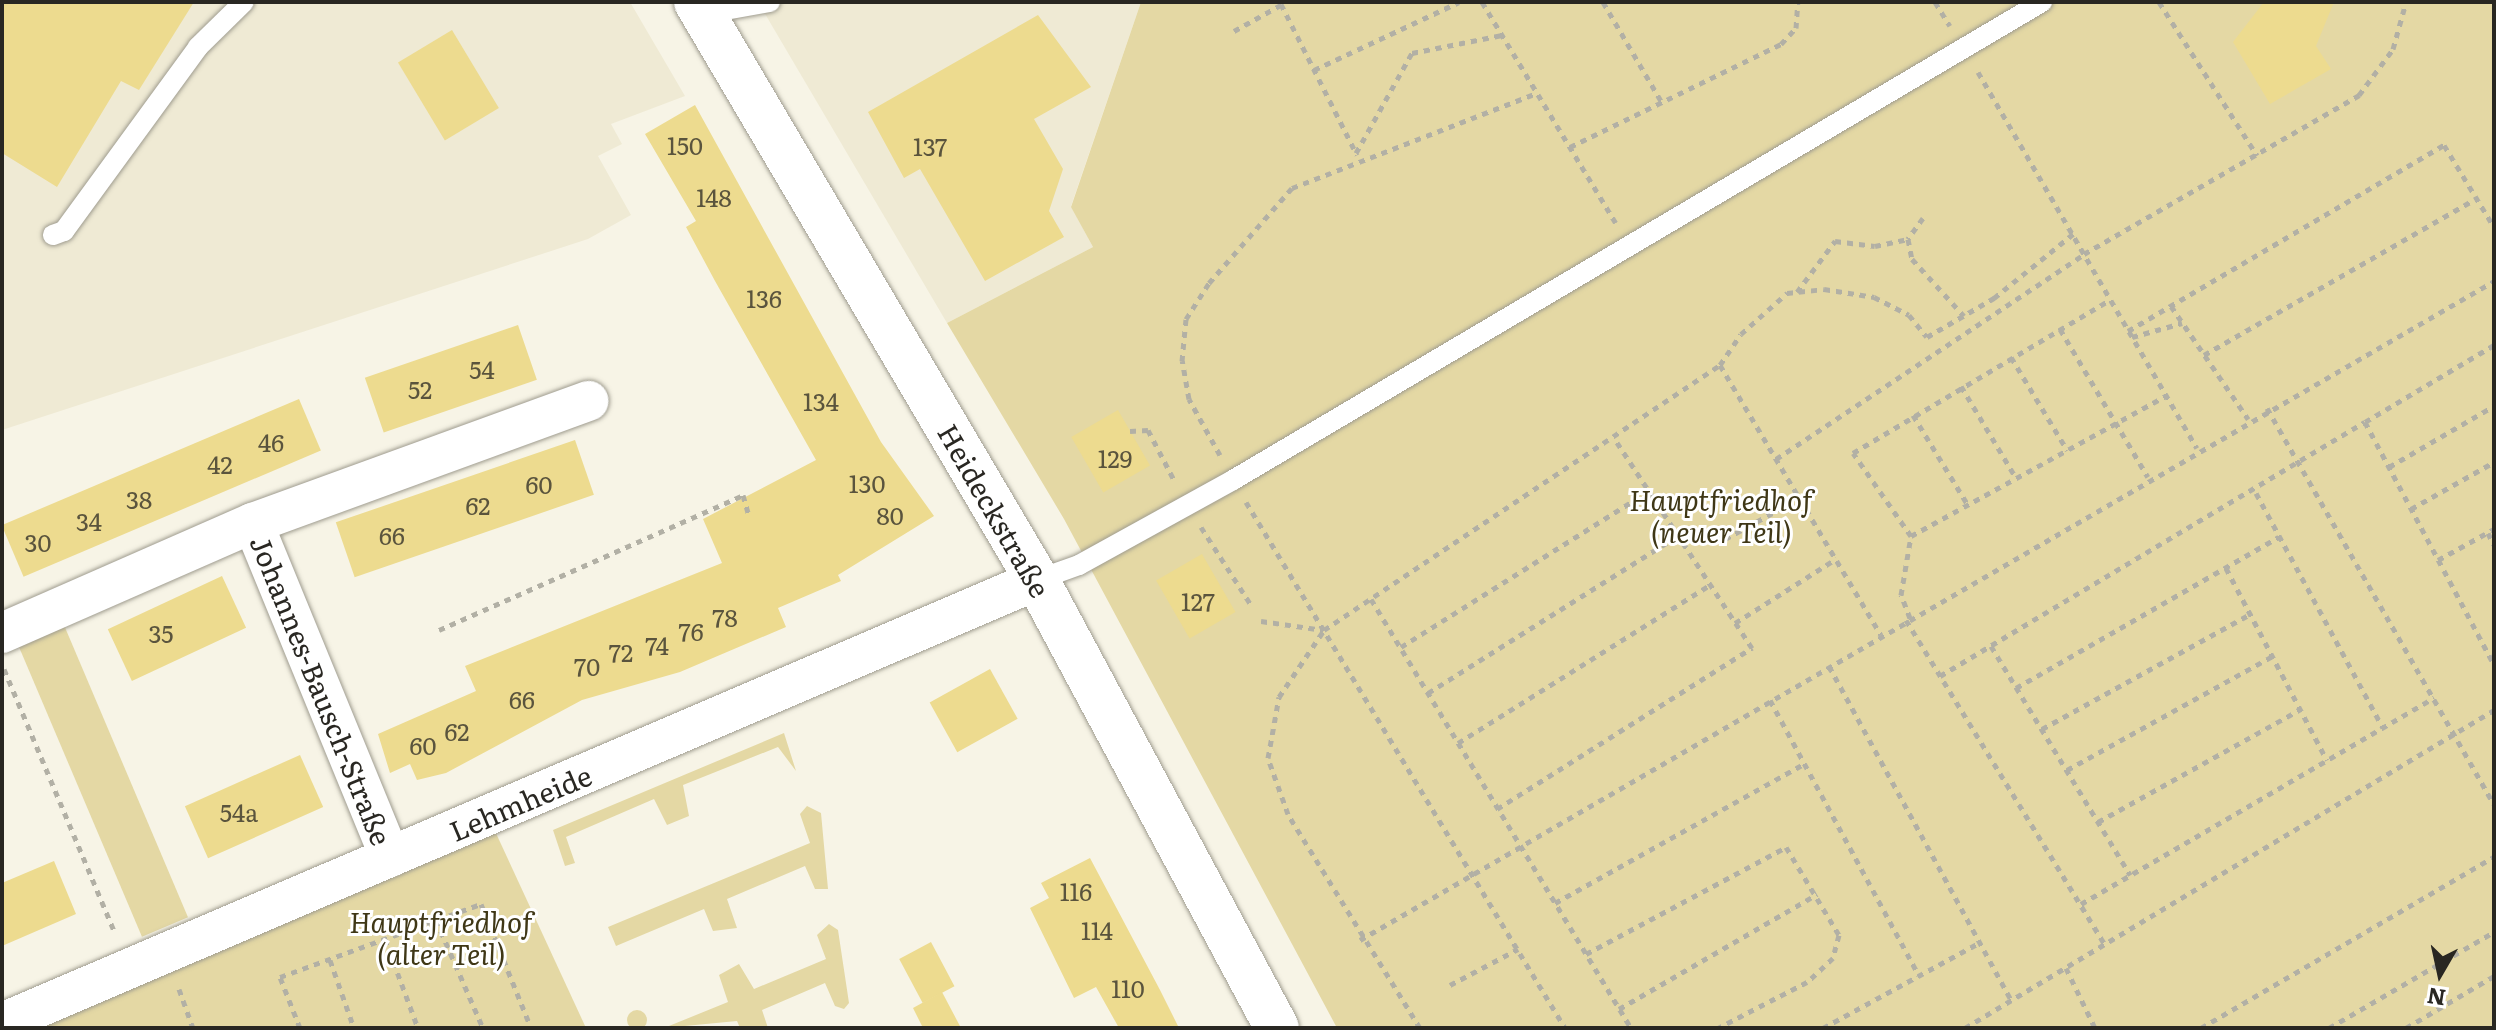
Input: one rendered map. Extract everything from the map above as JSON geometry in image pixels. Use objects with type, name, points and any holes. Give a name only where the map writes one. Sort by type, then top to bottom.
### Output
[{"type":"street","name":"Heideckstraße","points":[[700,8],[1037,580],[1277,1028]]},
{"type":"street","name":"Johannes-Bausch-Straße","points":[[2,633],[253,523],[588,401]]},
{"type":"street","name":"Johannes-Bausch-Straße","points":[[253,523],[390,857]]},
{"type":"street","name":"Lehmheide","points":[[2,1023],[1037,580]]},
{"type":"lane","points":[[53,235],[64,231],[198,47],[244,2]]},
{"type":"lane","points":[[700,8],[770,2]]},
{"type":"lane","points":[[1037,580],[1079,565],[1233,480],[2042,2]]},
{"type":"path","points":[[1314,70],[1459,2]]},
{"type":"path","points":[[1494,2],[1483,5],[1630,246]]},
{"type":"path","points":[[1603,2],[1661,101]]},
{"type":"path","points":[[1570,147],[1781,44],[1796,28],[1798,2]]},
{"type":"path","points":[[1935,2],[2197,448]]},
{"type":"path","points":[[2159,2],[2257,155]]},
{"type":"path","points":[[1776,459],[2084,254],[2359,95],[2393,49],[2406,2]]},
{"type":"path","points":[[1234,31],[1283,3],[1358,156]]},
{"type":"path","points":[[1358,156],[1412,53],[1502,35]]},
{"type":"path","points":[[1537,93],[1358,156],[1292,188],[1186,319],[1182,361],[1189,399],[1233,480],[1565,1028]]},
{"type":"path","points":[[2130,334],[2171,306],[2444,145],[2494,227]]},
{"type":"path","points":[[2204,355],[2477,198]]},
{"type":"path","points":[[1420,1028],[1360,940],[1288,814],[1268,758],[1279,697],[1324,630],[1720,365],[1762,311],[1796,292],[1835,241],[1875,246],[1908,239],[1923,218]]},
{"type":"path","points":[[1796,292],[1874,297],[1909,315],[1927,337],[1964,316],[2073,234]]},
{"type":"path","points":[[1908,239],[1930,286],[1964,316]]},
{"type":"path","points":[[1360,940],[2197,448],[2494,281]]},
{"type":"path","points":[[2105,945],[1908,619],[1901,595],[1911,536],[1853,453],[2110,300]]},
{"type":"path","points":[[2171,306],[2248,419]]},
{"type":"path","points":[[2130,334],[2182,323]]},
{"type":"path","points":[[2060,329],[2148,477]]},
{"type":"path","points":[[1940,676],[2300,467],[2365,422],[2494,345]]},
{"type":"path","points":[[2011,357],[2067,450]]},
{"type":"path","points":[[1720,365],[1881,635]]},
{"type":"path","points":[[1961,386],[2016,478]]},
{"type":"path","points":[[1911,536],[2166,396]]},
{"type":"path","points":[[2389,467],[2494,406]]},
{"type":"path","points":[[2267,408],[2494,804]]},
{"type":"path","points":[[1913,415],[1968,505]]},
{"type":"path","points":[[2365,422],[2494,665]]},
{"type":"path","points":[[1130,431],[1148,430],[1186,504],[1251,605]]},
{"type":"path","points":[[1497,809],[1752,648],[1614,438]]},
{"type":"path","points":[[2411,509],[2494,462]]},
{"type":"path","points":[[1401,647],[1649,491]]},
{"type":"path","points":[[2256,492],[2383,728]]},
{"type":"path","points":[[439,630],[743,495],[748,513]]},
{"type":"path","points":[[1725,539],[1800,498]]},
{"type":"path","points":[[2438,560],[2491,531],[2494,545]]},
{"type":"path","points":[[1428,693],[1678,536]]},
{"type":"path","points":[[2016,688],[2279,537]]},
{"type":"path","points":[[1735,623],[1836,559]]},
{"type":"path","points":[[2226,568],[2327,760]]},
{"type":"path","points":[[1458,743],[1710,585]]},
{"type":"path","points":[[1371,599],[1631,1028]]},
{"type":"path","points":[[2042,729],[2250,614]]},
{"type":"path","points":[[1261,621],[1324,630]]},
{"type":"path","points":[[2485,648],[2494,642]]},
{"type":"path","points":[[1991,646],[2130,875]]},
{"type":"path","points":[[2067,770],[2273,656]]},
{"type":"path","points":[[2,665],[130,969]]},
{"type":"path","points":[[1829,666],[2011,1000]]},
{"type":"path","points":[[2081,904],[2434,698]]},
{"type":"path","points":[[1770,700],[1919,975]]},
{"type":"path","points":[[2098,822],[2301,709]]},
{"type":"path","points":[[1965,1028],[2494,710]]},
{"type":"path","points":[[1555,903],[1804,764]]},
{"type":"path","points":[[1586,954],[1786,847],[1839,935],[1833,958],[1807,982],[1718,1028]]},
{"type":"path","points":[[2201,1028],[2494,857]]},
{"type":"path","points":[[1619,1009],[1817,894]]},
{"type":"path","points":[[300,1028],[280,977],[481,904],[531,1028]]},
{"type":"path","points":[[436,920],[483,1028]]},
{"type":"path","points":[[2329,1028],[2494,932]]},
{"type":"path","points":[[385,939],[418,1028]]},
{"type":"path","points":[[1823,1028],[1979,943]]},
{"type":"path","points":[[1450,985],[1518,949]]},
{"type":"path","points":[[330,960],[354,1028]]},
{"type":"path","points":[[2066,968],[2095,1028]]},
{"type":"path","points":[[2406,1028],[2494,976]]},
{"type":"shaded area","points":[[2,2],[630,2],[685,96],[611,124],[622,144],[598,156],[631,215],[588,239],[2,430]]},
{"type":"shaded area","points":[[758,2],[1141,2],[1071,206],[1093,247],[947,323]]},
{"type":"green space","name":"Hauptfriedhof (neuer Teil)","points":[[1141,2],[2494,2],[2494,1028],[1337,1028],[1064,519],[947,323],[1093,247],[1071,207]]},
{"type":"green space","points":[[61,618],[188,917],[142,937],[15,638]]},
{"type":"green space","points":[[784,733],[796,771],[778,747],[683,785],[689,816],[667,825],[654,799],[566,837],[575,863],[565,866],[553,830]]},
{"type":"green space","points":[[807,806],[821,813],[828,889],[815,889],[805,866],[727,899],[737,928],[713,931],[704,909],[616,946],[608,927],[810,843],[800,814]]},
{"type":"green space","name":"Hauptfriedhof (alter Teil)","points":[[488,816],[586,1028],[2,1028]]},
{"type":"green space","points":[[829,924],[838,930],[849,1003],[844,1009],[835,1006],[825,983],[762,1010],[768,1028],[740,1028],[737,1021],[664,1028],[728,1002],[719,975],[739,964],[754,989],[826,959],[817,935]]},
{"type":"green space","points":[[637,1010],[644,1013],[647,1020],[644,1027],[637,1030],[630,1027],[627,1020],[630,1013]]},
{"type":"building","points":[[2,2],[194,2],[139,90],[121,81],[57,187],[2,153]]},
{"type":"building","points":[[2264,2],[2334,2],[2316,46],[2331,69],[2270,104],[2233,42]]},
{"type":"building","points":[[1038,15],[1091,87],[1034,119],[1063,169],[1049,211],[1064,237],[985,281],[920,169],[904,178],[868,112]]},
{"type":"building","points":[[452,30],[499,108],[445,140],[398,62]]},
{"type":"building","points":[[695,105],[881,442],[934,516],[838,575],[841,581],[778,608],[786,627],[680,672],[582,700],[446,773],[417,780],[410,764],[390,773],[378,734],[476,691],[465,666],[722,563],[703,519],[816,460],[686,227],[696,221],[645,134]]},
{"type":"building","points":[[518,325],[537,380],[384,433],[365,378]]},
{"type":"building","points":[[299,399],[321,451],[24,577],[2,525]]},
{"type":"building","points":[[1118,410],[1150,465],[1103,492],[1071,437]]},
{"type":"building","points":[[575,440],[594,495],[355,577],[336,522]]},
{"type":"building","points":[[1202,554],[1236,612],[1190,639],[1156,580]]},
{"type":"building","points":[[222,576],[246,628],[132,681],[108,629]]},
{"type":"building","points":[[990,669],[1018,719],[957,752],[930,702]]},
{"type":"building","points":[[300,755],[323,807],[208,858],[185,806]]},
{"type":"building","points":[[1090,858],[1179,1028],[1119,1028],[1096,987],[1074,998],[1030,908],[1049,898],[1041,883]]},
{"type":"building","points":[[54,861],[76,914],[2,946],[2,883]]},
{"type":"building","points":[[931,942],[954,986],[923,1003],[899,959]]},
{"type":"building","points":[[942,992],[961,1028],[923,1028],[913,1008]]}]
